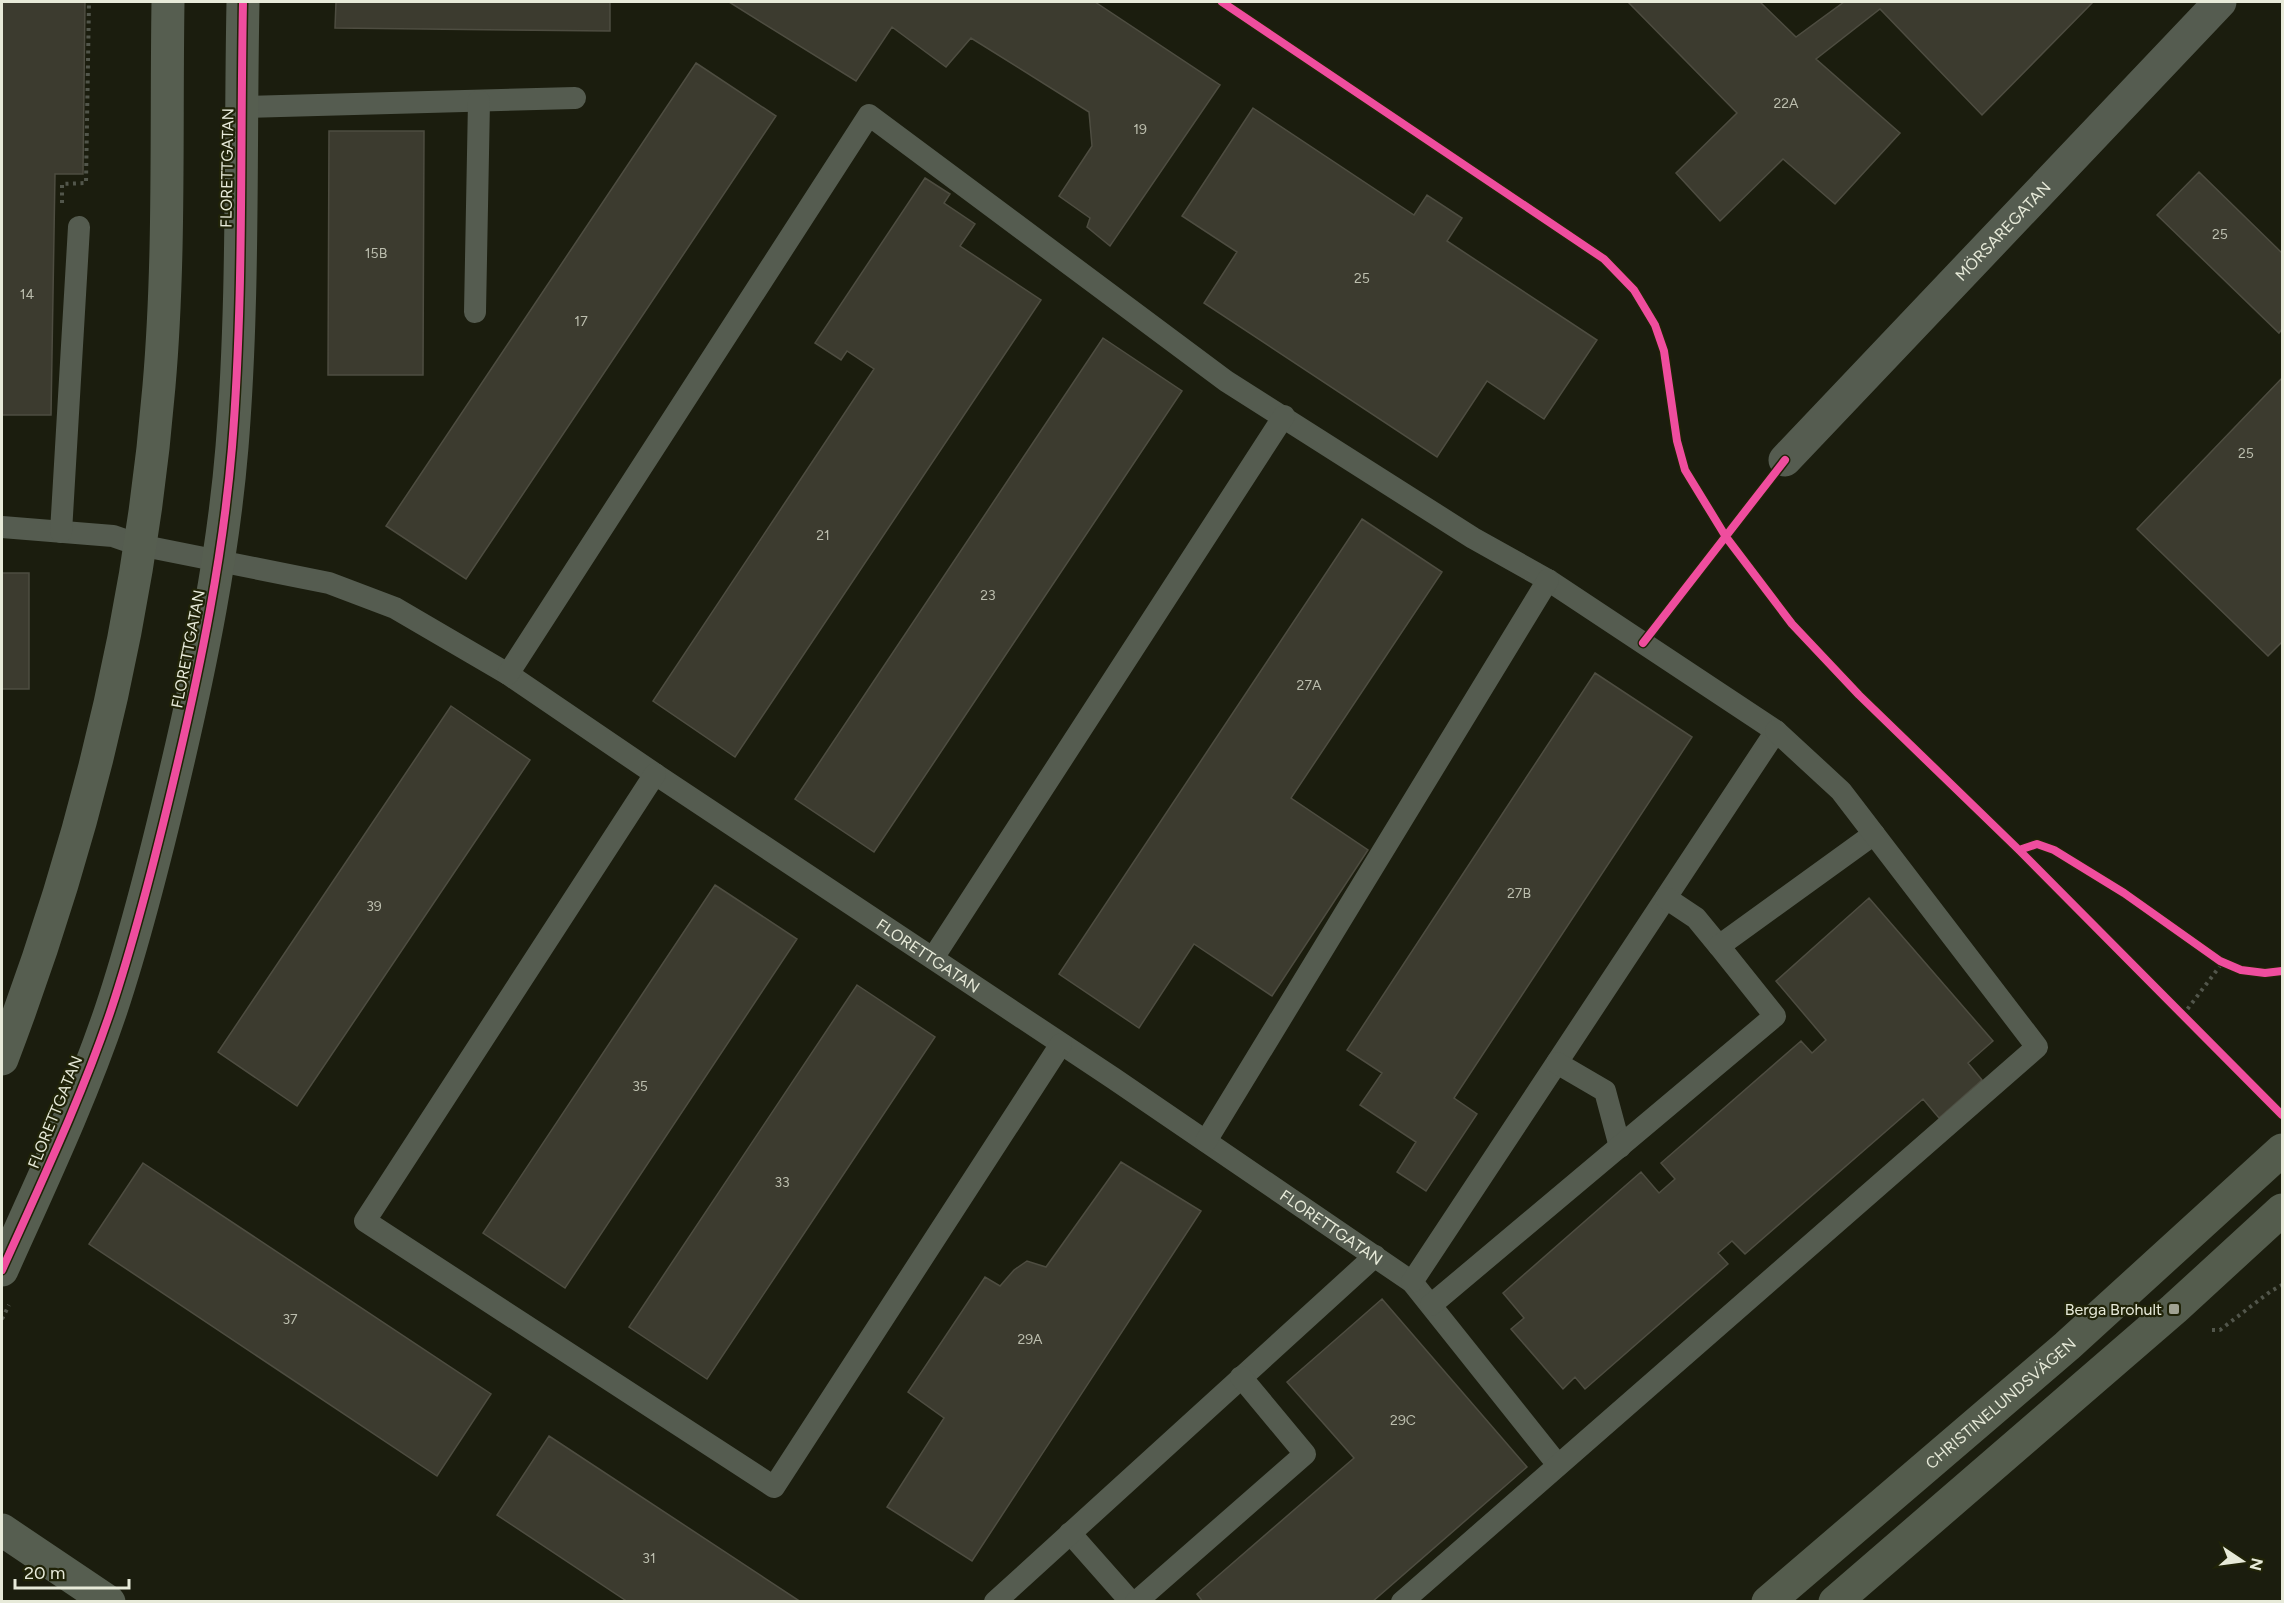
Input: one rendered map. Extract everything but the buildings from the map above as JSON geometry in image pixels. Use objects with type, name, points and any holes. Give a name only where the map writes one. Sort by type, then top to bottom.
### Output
[{"type":"main road","name":"CHRISTINELUNDSVÄGEN","points":[[1768,1602],[2067,1346],[2283,1150]]},
{"type":"main road","points":[[1835,1602],[2174,1309],[2283,1210]]},
{"type":"street","points":[[2,1059],[37,966],[76,835],[113,689],[151,471],[164,327],[168,2]]},
{"type":"street","name":"FLORETTGATAN","points":[[2,1270],[57,1146],[110,1012],[162,832],[190,712],[219,560],[232,450],[238,348],[243,2]]},
{"type":"street","name":"MÖRSAREGATAN","points":[[1785,460],[2220,2]]},
{"type":"street","points":[[2,1530],[109,1602]]},
{"type":"lane","points":[[241,107],[575,98]]},
{"type":"lane","points":[[475,312],[479,101]]},
{"type":"lane","points":[[508,674],[868,115],[1226,381],[1473,538],[1548,580],[1776,731],[1841,791],[2037,1047],[1402,1602]]},
{"type":"lane","points":[[61,532],[79,227]]},
{"type":"lane","points":[[933,958],[1284,416]]},
{"type":"lane","name":"FLORETTGATAN","points":[[2,527],[113,536],[139,544],[329,583],[384,604],[508,674],[1413,1282],[1558,1465]]},
{"type":"lane","points":[[1206,1141],[1548,580]]},
{"type":"lane","points":[[1413,1282],[1776,731]]},
{"type":"lane","points":[[654,774],[365,1221],[774,1487],[1061,1044]]},
{"type":"lane","points":[[1719,946],[1874,834]]},
{"type":"lane","points":[[1431,1305],[1775,1016],[1696,918],[1666,898]]},
{"type":"lane","points":[[1557,1063],[1605,1091],[1620,1147]]},
{"type":"lane","points":[[995,1602],[1375,1256]]},
{"type":"lane","points":[[1136,1602],[1305,1454],[1242,1377]]},
{"type":"lane","points":[[1070,1533],[1131,1602]]},
{"type":"path","points":[[2183,1015],[2223,962]]},
{"type":"path","points":[[2212,1330],[2220,1330],[2271,1291],[2283,1285]]},
{"type":"cycle path","points":[[2,1270],[73,1109],[111,1010],[146,891],[169,800],[210,610],[228,488],[236,391],[240,280],[243,2]]},
{"type":"cycle path","points":[[1222,2],[1604,259],[1634,290],[1655,325],[1664,351],[1677,441],[1685,470],[1726,537],[1792,624],[1859,695],[2019,850],[2282,1115]]},
{"type":"cycle path","points":[[1643,643],[1785,460]]},
{"type":"cycle path","points":[[2019,850],[2037,844],[2054,850],[2124,893],[2220,961],[2241,970],[2265,973],[2282,971]]},
{"type":"place","name":"Berga Brohult","points":[[2174,1309]]}]
